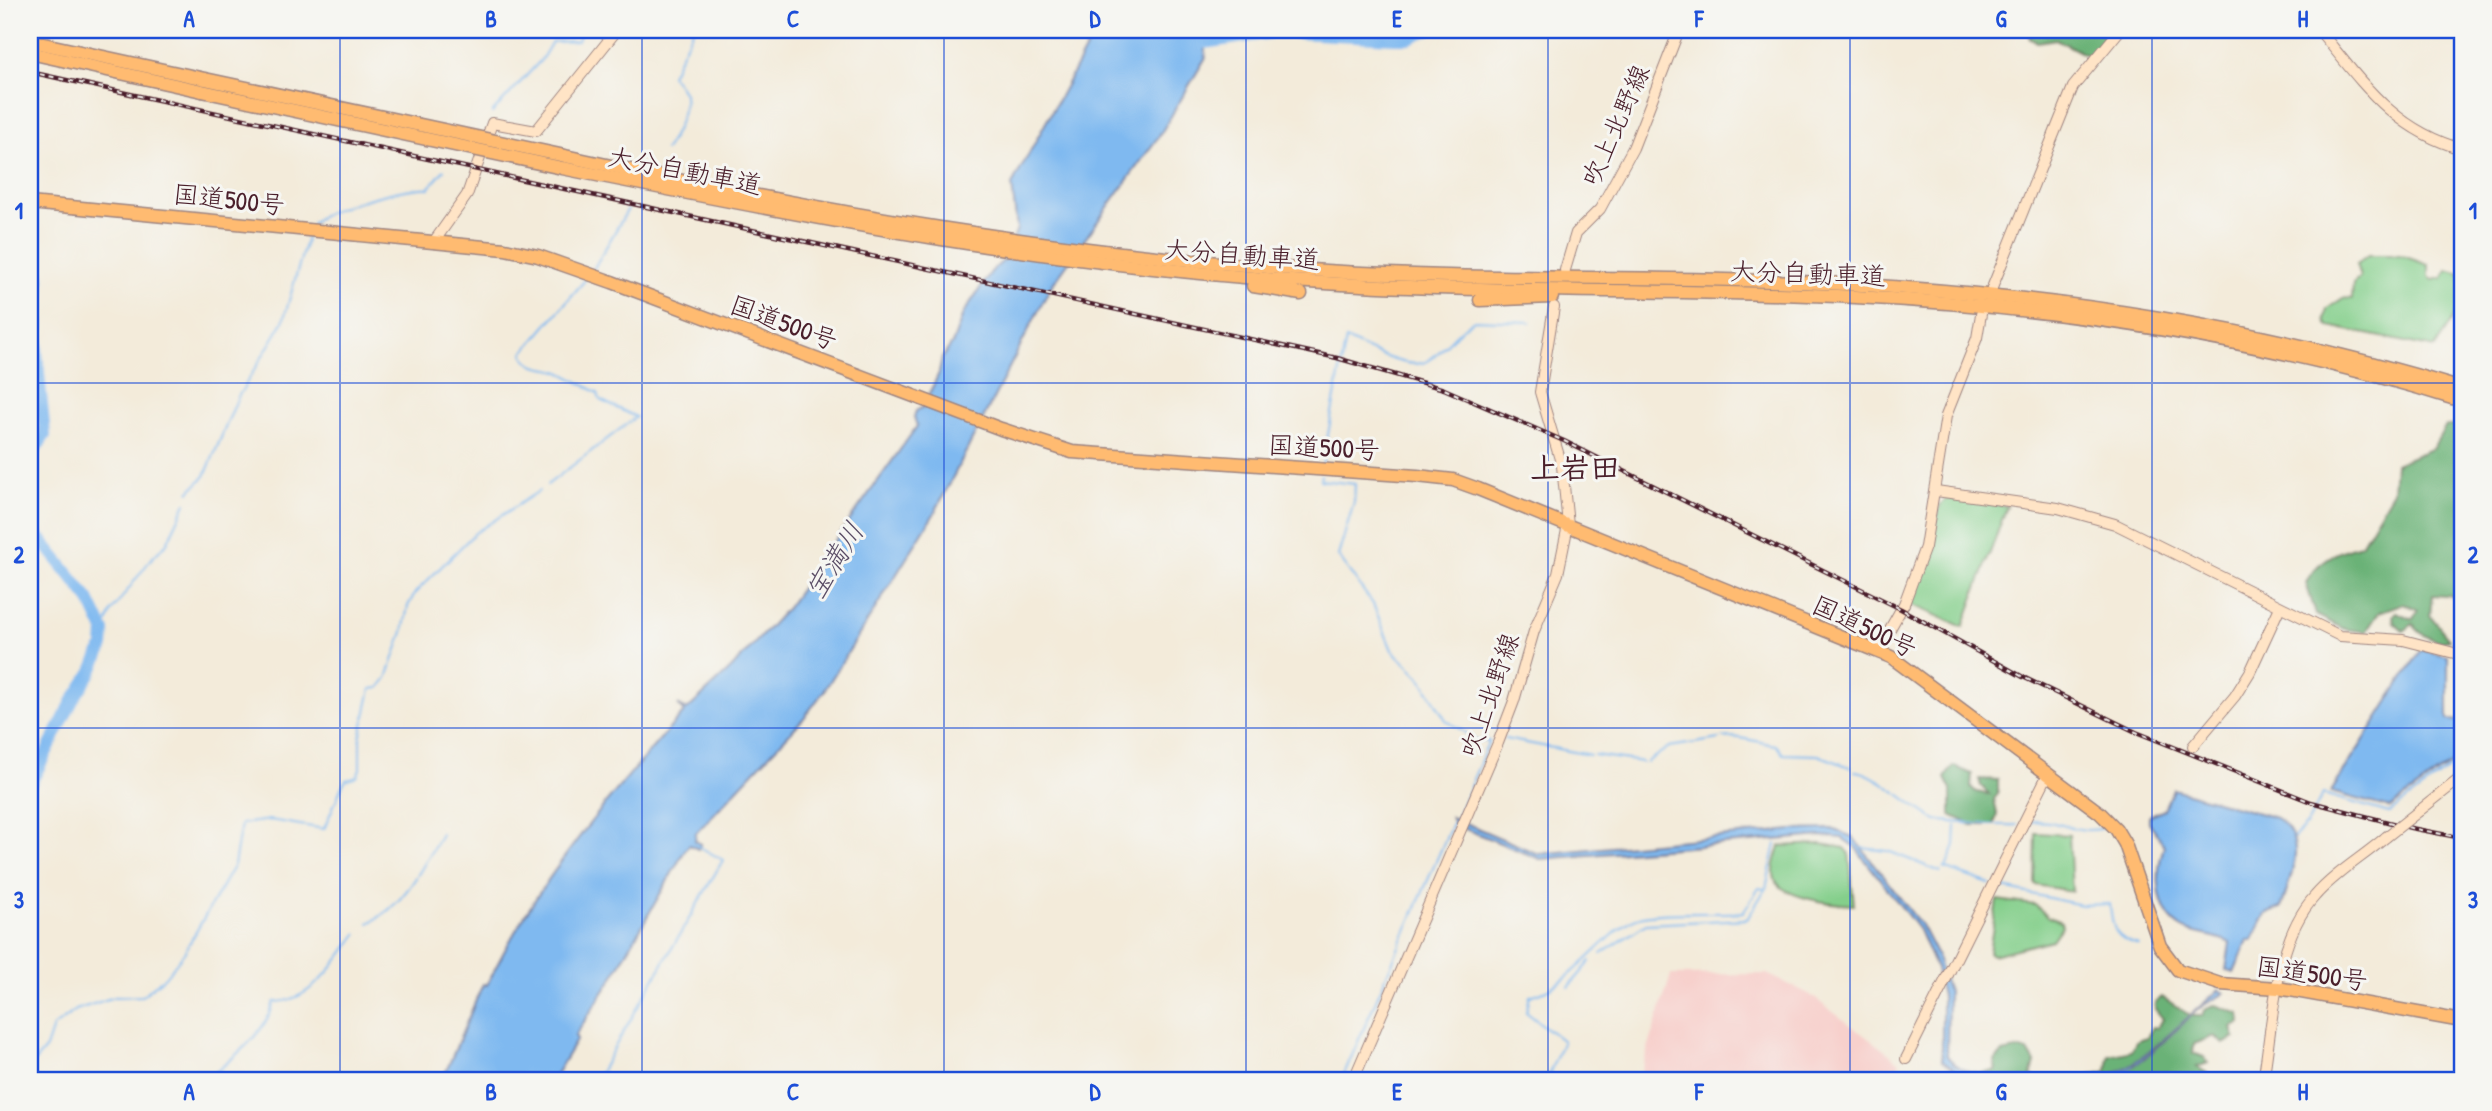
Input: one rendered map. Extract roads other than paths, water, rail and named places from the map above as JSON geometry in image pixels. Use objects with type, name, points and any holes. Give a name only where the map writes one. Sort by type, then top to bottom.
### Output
[{"type":"highway","name":"大分自動車道","points":[[30,40],[204,85]]},
{"type":"highway","name":"大分自動車道","points":[[30,53],[204,85],[866,229],[962,237],[1092,257],[1332,272],[1770,281],[1975,293],[2085,305],[2231,330],[2343,355],[2462,389]]},
{"type":"highway","name":"国道500号","points":[[30,203],[505,249],[538,257],[1054,448],[1084,454],[1452,480],[1877,652],[1910,669],[2116,829],[2124,844],[2160,946],[2178,970],[2226,984],[2278,988],[2462,1021]]},
{"type":"highway","name":"大分自動車道","points":[[1092,257],[1139,269],[1345,284],[1861,297],[2083,317],[2252,346],[2339,366],[2462,401]]},
{"type":"highway","points":[[1139,269],[1301,294]]},
{"type":"highway","points":[[1480,300],[1681,291]]},
{"type":"street","points":[[433,243],[467,195],[492,123],[536,131],[617,30]]},
{"type":"street","name":"吹上北野線","points":[[1565,270],[1576,233],[1600,209],[1633,148],[1679,30]]},
{"type":"street","points":[[1992,288],[2073,87],[2120,30]]},
{"type":"street","points":[[2319,30],[2394,116],[2430,138],[2462,149]]},
{"type":"street","name":"吹上北野線","points":[[1353,1081],[1514,701],[1534,631],[1558,574],[1568,526],[1562,466],[1540,392],[1554,307]]},
{"type":"street","points":[[1877,652],[1904,604],[1922,559],[1937,491],[1946,416],[1977,338],[1981,314]]},
{"type":"street","points":[[1937,491],[2087,514],[2115,524],[2349,639],[2403,640],[2462,655]]},
{"type":"street","points":[[2193,746],[2235,696],[2250,671],[2280,607]]},
{"type":"street","points":[[1906,1059],[2048,774]]},
{"type":"street","points":[[2263,1081],[2288,942],[2300,914],[2331,880],[2462,777]]},
{"type":"water","name":"宝満川","points":[[1096,30],[1202,30],[1206,57],[1161,133],[1050,288],[934,514],[824,691],[803,719],[696,833],[695,841],[701,844],[698,849],[689,845],[685,850],[613,977],[575,1036],[577,1039],[552,1081],[442,1081],[483,984],[487,985],[527,912],[575,842],[684,712],[678,705],[687,710],[731,669],[787,608],[917,426],[914,417],[916,411],[923,407],[963,314],[991,272],[1005,259],[1017,229],[1012,185]]},
{"type":"water","points":[[2421,650],[2448,656],[2448,720],[2462,721],[2462,756],[2390,808],[2331,792]]},
{"type":"water","points":[[2173,789],[2276,818],[2292,837],[2295,859],[2281,908],[2266,914],[2252,941],[2248,940],[2234,973],[2226,970],[2230,943],[2182,928],[2173,921],[2162,902],[2159,868],[2164,846],[2149,822],[2149,816],[2164,809]]},
{"type":"water","points":[[1451,817],[1538,854],[1792,830],[1832,829],[1853,837],[1921,925],[1936,954],[1948,992],[1947,1056],[1960,1067],[2005,1081],[1987,1076],[1966,1076],[1942,1060],[1942,996],[1936,969],[1919,930],[1855,847],[1842,838],[1822,836],[1540,859],[1455,825]]},
{"type":"water","points":[[2219,990],[2224,993],[2199,1008],[2150,1054],[2122,1073],[2096,1081],[2146,1054]]},
{"type":"waterway","points":[[492,113],[541,60],[552,42],[578,41],[581,30]]},
{"type":"waterway","points":[[665,150],[684,108],[684,94],[671,75],[693,30]]},
{"type":"waterway","points":[[1190,45],[1278,32],[1409,38],[1427,30]]},
{"type":"waterway","points":[[312,224],[331,212],[366,199],[404,190],[429,188],[444,170]]},
{"type":"waterway","points":[[594,268],[628,209]]},
{"type":"waterway","points":[[189,492],[205,476],[238,397],[283,322],[307,237]]},
{"type":"waterway","points":[[30,248],[37,264],[39,281],[37,353],[45,435],[30,458]]},
{"type":"waterway","points":[[547,485],[636,417],[600,400],[598,393],[562,373],[535,366],[523,353],[585,280]]},
{"type":"waterway","points":[[1322,466],[1346,339],[1388,358],[1421,363],[1435,356],[1474,320],[1530,322]]},
{"type":"waterway","points":[[1321,475],[1320,480],[1355,484],[1354,502],[1338,556],[1373,604],[1392,650],[1420,677],[1446,720],[1476,740],[1489,741],[1457,818]]},
{"type":"waterway","points":[[30,1067],[46,1048],[53,1027],[76,1010],[114,997],[142,996],[165,977],[184,953],[234,865],[241,824],[270,820],[324,829],[342,786],[346,780],[357,776],[360,769],[360,738],[371,689],[379,688],[387,678],[403,632],[408,606],[415,593],[475,533],[539,491]]},
{"type":"waterway","points":[[104,631],[112,611],[151,559],[167,543],[186,503]]},
{"type":"waterway","points":[[30,526],[89,599],[104,631],[103,646],[92,671],[73,700],[30,785]]},
{"type":"waterway","points":[[1723,738],[1743,738],[1776,745],[1783,754],[1818,755],[1850,767]]},
{"type":"waterway","points":[[1505,739],[1590,755]]},
{"type":"waterway","points":[[1647,762],[1669,747],[1720,739]]},
{"type":"waterway","points":[[1594,755],[1642,762]]},
{"type":"waterway","points":[[2294,837],[2307,824],[2323,794],[2389,813],[2462,759]]},
{"type":"waterway","points":[[1855,771],[1873,777],[1936,820],[2017,825]]},
{"type":"waterway","points":[[1341,1081],[1453,822]]},
{"type":"waterway","points":[[2029,822],[2048,822],[2085,830],[2103,828]]},
{"type":"waterway","points":[[1946,868],[1955,845],[1956,826]]},
{"type":"waterway","points":[[369,923],[403,896],[441,834]]},
{"type":"waterway","points":[[1601,954],[1646,924],[1747,919],[1766,888],[1776,844]]},
{"type":"waterway","points":[[595,1081],[723,860],[698,846]]},
{"type":"waterway","points":[[1862,848],[1888,851],[1941,872]]},
{"type":"waterway","points":[[1944,868],[1990,884]]},
{"type":"waterway","points":[[1995,886],[2081,905],[2110,904],[2113,926],[2119,936],[2139,945]]},
{"type":"waterway","points":[[1546,1081],[1563,1041],[1526,1012],[1530,996],[1559,983],[1632,920],[1669,913],[1743,912],[1759,888],[1765,889]]},
{"type":"waterway","points":[[206,1081],[255,1036],[263,1026],[274,1002],[288,1000],[312,988],[357,934]]},
{"type":"waterway","points":[[1569,987],[1591,961]]},
{"type":"railway","points":[[30,72],[1337,358],[1444,389],[1564,441],[1901,609],[2023,677],[2136,732],[2311,802],[2411,828],[2462,838]]},
{"type":"district","name":"上岩田","points":[[1575,467]]}]
